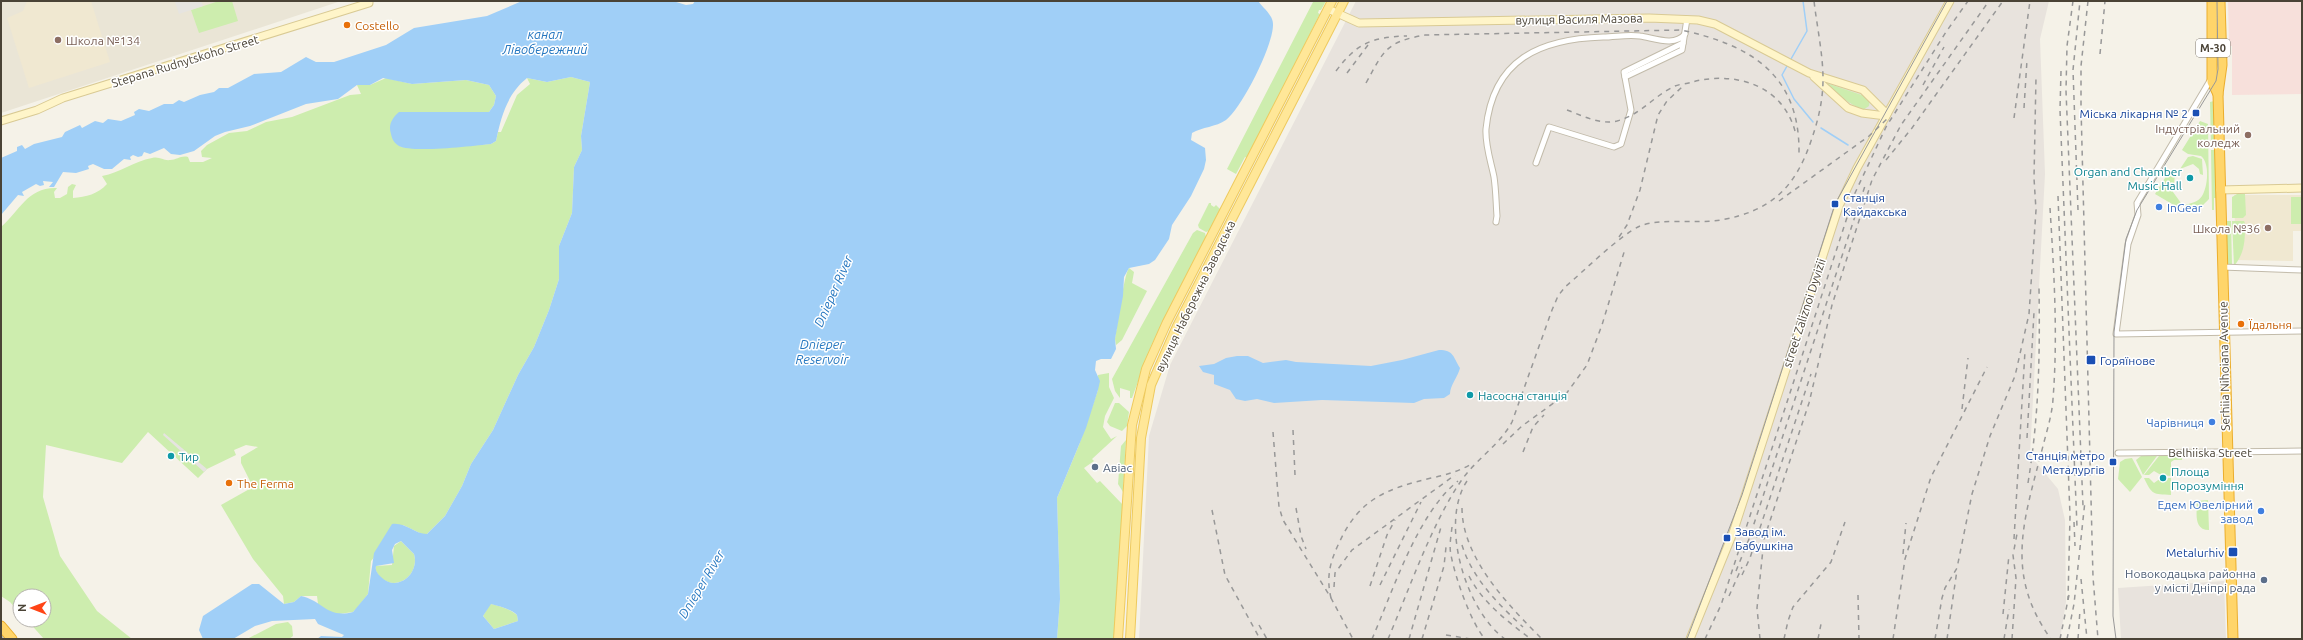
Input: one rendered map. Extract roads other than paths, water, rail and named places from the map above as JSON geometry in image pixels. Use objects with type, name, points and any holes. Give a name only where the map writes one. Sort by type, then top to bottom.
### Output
[{"type":"highway","name":"Serhiia Nihoiana Avenue","points":[[2212,1],[2212,75],[2213,86],[2218,94]]},
{"type":"highway","name":"Serhiia Nihoiana Avenue","points":[[2220,1],[2222,65],[2218,94],[2233,639]]},
{"type":"highway","points":[[1,626],[12,639]]},
{"type":"main road","name":"вулиця Набережна Заводська","points":[[1118,639],[1130,436],[1137,396],[1146,369],[1167,322],[1332,1]]},
{"type":"main road","name":"вулиця Набережна Заводська","points":[[1130,639],[1141,438],[1152,385],[1177,326],[1344,1]]},
{"type":"street","name":"street Zaliznoi Dyvizii","points":[[1690,639],[1733,533],[1839,206],[1886,115],[1950,1]]},
{"type":"street","name":"Stepana Rudnytskoho Street","points":[[1,121],[37,110],[63,98],[371,2]]},
{"type":"street","name":"вулиця Василя Мазова","points":[[1328,9],[1359,23],[1688,19],[1715,24],[1809,73],[1863,90],[1886,115]]},
{"type":"street","points":[[1536,163],[1549,127],[1614,146],[1621,144],[1631,110],[1625,77],[1682,50],[1688,19]]},
{"type":"street","points":[[1496,222],[1497,216],[1494,179],[1487,144],[1489,114],[1495,95],[1506,77],[1521,58],[1539,48],[1559,41],[1637,36],[1673,41],[1681,39],[1685,34]]},
{"type":"street","name":"вулиця Василя Мазова","points":[[1809,73],[1852,110],[1886,115]]},
{"type":"street","points":[[2212,75],[2206,89],[2136,203],[2138,215],[2128,244],[2116,334],[2302,330]]},
{"type":"street","points":[[2206,89],[2218,94]]},
{"type":"street","points":[[2220,190],[2302,188]]},
{"type":"street","points":[[2222,267],[2302,270]]},
{"type":"street","name":"Belhiiska Street","points":[[2118,453],[2302,451]]},
{"type":"water","name":"Dnieper Reservoir","points":[[522,1],[673,1],[686,5],[693,4],[695,1],[1258,1],[1273,21],[1272,33],[1263,60],[1248,90],[1233,113],[1222,122],[1192,133],[1191,140],[1205,148],[1206,160],[1204,169],[1191,196],[1172,225],[1169,239],[1155,260],[1149,264],[1129,268],[1124,277],[1123,296],[1115,339],[1116,349],[1111,359],[1101,359],[1096,361],[1095,370],[1100,381],[1098,390],[1086,428],[1057,498],[1060,599],[1057,639],[317,639],[321,636],[342,637],[344,635],[318,624],[315,619],[272,621],[255,626],[233,639],[203,639],[199,630],[203,616],[252,584],[259,584],[284,604],[294,602],[301,596],[337,613],[353,612],[368,594],[374,553],[392,524],[406,526],[418,532],[427,534],[445,516],[462,486],[471,464],[493,430],[518,375],[534,347],[549,310],[559,279],[559,246],[572,213],[574,167],[582,150],[581,136],[590,82],[571,77],[547,82],[527,78],[514,91],[506,106],[496,141],[491,144],[471,146],[416,149],[399,146],[393,139],[390,131],[390,125],[394,117],[399,112],[489,112],[494,105],[496,96],[489,85],[466,80],[412,84],[383,78],[370,85],[357,85],[338,99],[306,104],[250,126],[225,132],[215,136],[194,151],[180,155],[171,154],[164,148],[150,154],[144,152],[142,156],[138,157],[133,155],[130,157],[131,160],[124,159],[112,169],[104,169],[93,164],[88,166],[89,169],[76,173],[63,172],[54,187],[49,187],[53,182],[43,181],[44,185],[40,186],[36,184],[22,192],[24,196],[18,195],[1,215],[1,158],[17,151],[17,147],[22,145],[25,149],[34,144],[62,137],[65,132],[80,125],[82,128],[95,121],[103,123],[108,119],[121,121],[135,115],[134,112],[139,109],[149,111],[164,104],[173,104],[179,100],[184,102],[200,95],[214,92],[219,88],[228,88],[254,74],[281,72],[306,57],[316,62],[334,62],[386,45],[414,28],[487,16]],"holes":[[[401,541],[414,554],[414,568],[406,579],[394,583],[381,577],[377,573],[376,566],[394,563],[392,550],[395,544]],[[491,604],[512,611],[517,615],[518,621],[494,629],[483,616]]]},
{"type":"water","points":[[1439,350],[1448,351],[1454,357],[1460,368],[1451,387],[1450,394],[1444,398],[1424,399],[1414,403],[1322,400],[1274,403],[1257,399],[1245,401],[1236,399],[1230,390],[1214,384],[1214,375],[1203,372],[1199,366],[1214,364],[1226,358],[1248,356],[1263,363],[1286,360],[1296,362],[1371,366],[1402,360]]},
{"type":"waterway","points":[[1791,59],[1807,31],[1803,1]]},
{"type":"waterway","points":[[1787,66],[1782,75],[1794,99],[1813,122]]},
{"type":"waterway","points":[[1821,128],[1848,145]]},
{"type":"tram line","points":[[1687,639],[1742,495],[1835,204],[1947,1]]},
{"type":"tram line","points":[[2116,639],[2113,616],[2114,332],[2126,239],[2137,210],[2216,81],[2218,69],[2217,1]]},
{"type":"tram line","points":[[1,635],[4,639]]},
{"type":"railway","points":[[1388,639],[1430,537],[1450,498],[1467,473],[1501,438],[1512,422],[1552,310],[1558,296],[1565,287],[1612,245],[1640,226],[1658,222],[1712,221],[1739,216],[1767,203],[1779,195],[1789,184],[1805,158],[1820,111],[1823,79],[1822,60],[1814,1]]},
{"type":"railway","points":[[1705,639],[1721,605],[1855,193],[1886,127],[1946,32],[1968,1]]},
{"type":"railway","points":[[1760,639],[1757,608],[1764,539],[1809,403],[1832,305],[1872,180],[1901,125],[1989,1]]},
{"type":"railway","points":[[1886,160],[1912,128],[2003,1]]},
{"type":"railway","points":[[2014,118],[2030,1]]},
{"type":"railway","points":[[2073,1],[2067,46],[2066,91],[2083,506]]},
{"type":"railway","points":[[2078,210],[2073,70],[2080,1]]},
{"type":"railway","points":[[2088,1],[2081,66],[2081,107],[2093,577],[2098,639]]},
{"type":"railway","points":[[2100,54],[2105,1]]},
{"type":"railway","points":[[1366,83],[1382,55],[1388,49],[1402,41],[1425,35],[1681,30],[1706,36],[1729,45],[1749,55],[1767,68],[1781,84],[1791,103],[1797,126],[1799,153]]},
{"type":"railway","points":[[1336,71],[1351,54],[1366,43],[1384,38],[1407,36]]},
{"type":"railway","points":[[1347,73],[1371,41]]},
{"type":"railway","points":[[1923,85],[1944,47]]},
{"type":"railway","points":[[2024,108],[2027,60]]},
{"type":"railway","points":[[2061,71],[2060,110],[2077,527]]},
{"type":"railway","points":[[1935,639],[1945,588],[1957,568],[1972,494],[1990,436],[2015,376],[2029,314],[2036,210],[2034,178],[2036,77]]},
{"type":"railway","points":[[1567,110],[1598,121],[1617,121],[1639,111],[1673,87],[1708,79],[1724,78],[1740,80],[1768,92],[1779,102],[1789,115],[1795,131]]},
{"type":"railway","points":[[1619,237],[1627,225],[1640,190],[1658,115],[1667,101],[1682,87]]},
{"type":"railway","points":[[1779,201],[1869,136],[1887,119]]},
{"type":"railway","points":[[1736,571],[1749,539],[1865,186]]},
{"type":"railway","points":[[2058,196],[2070,516],[2068,600]]},
{"type":"railway","points":[[2050,208],[2055,327],[2053,399],[2052,411],[2030,497],[2022,544],[2023,568],[2027,591],[2036,615],[2051,639]]},
{"type":"railway","points":[[1503,444],[1522,426],[1566,394],[1587,365],[1602,325],[1625,249]]},
{"type":"railway","points":[[2028,483],[2037,410],[2039,288]]},
{"type":"railway","points":[[2027,438],[2034,312]]},
{"type":"railway","points":[[2014,539],[2025,351]]},
{"type":"railway","points":[[1962,409],[1968,358]]},
{"type":"railway","points":[[1893,639],[1905,559],[1931,477],[1987,367]]},
{"type":"railway","points":[[1742,575],[1750,558],[1811,374]]},
{"type":"railway","points":[[1523,452],[1533,427],[1544,415]]},
{"type":"railway","points":[[1293,430],[1295,475]]},
{"type":"railway","points":[[1273,432],[1279,507],[1283,520],[1331,598],[1353,639]]},
{"type":"railway","points":[[1331,598],[1329,576],[1333,557],[1347,528],[1355,516],[1365,506],[1387,492],[1415,482],[1442,476],[1473,463]]},
{"type":"railway","points":[[1334,587],[1335,573],[1352,550],[1455,475]]},
{"type":"railway","points":[[1372,639],[1418,533],[1443,495],[1458,481]]},
{"type":"railway","points":[[1467,481],[1459,499],[1456,519],[1456,542],[1461,565],[1468,588],[1479,608],[1491,626],[1505,639]]},
{"type":"railway","points":[[2067,639],[2074,604],[2085,501]]},
{"type":"railway","points":[[1380,585],[1421,502]]},
{"type":"railway","points":[[1296,508],[1301,536],[1306,549]]},
{"type":"railway","points":[[1462,508],[1464,527],[1470,545],[1479,563],[1502,596],[1542,639]]},
{"type":"railway","points":[[1212,510],[1225,575],[1260,639]]},
{"type":"railway","points":[[1370,586],[1387,535],[1395,520]]},
{"type":"railway","points":[[1784,639],[1793,607],[1831,562],[1845,522]]},
{"type":"railway","points":[[2074,522],[2075,546]]},
{"type":"railway","points":[[1903,554],[1906,523]]},
{"type":"railway","points":[[1409,639],[1441,527]]},
{"type":"railway","points":[[1452,527],[1450,552],[1456,575],[1469,611],[1485,639]]},
{"type":"railway","points":[[2012,639],[2016,578],[2013,555],[2017,534]]},
{"type":"railway","points":[[1462,545],[1472,568],[1487,590],[1495,600],[1523,627]]},
{"type":"railway","points":[[1422,639],[1444,566],[1446,547]]},
{"type":"railway","points":[[2003,614],[2009,555]]},
{"type":"railway","points":[[1729,596],[1742,567]]},
{"type":"railway","points":[[1947,639],[1957,570]]},
{"type":"railway","points":[[1469,576],[1488,603],[1531,639]]},
{"type":"railway","points":[[2081,579],[2087,639]]},
{"type":"railway","points":[[1858,595],[1859,639]]},
{"type":"railway","points":[[2060,639],[2069,595]]},
{"type":"railway","points":[[2004,639],[2009,609]]},
{"type":"railway","points":[[2078,639],[2080,610]]},
{"type":"railway","points":[[1818,639],[1821,624]]},
{"type":"railway","points":[[1259,625],[1267,639]]},
{"type":"railway","points":[[1446,635],[1471,639]]},
{"type":"place","name":"Costello","points":[[347,25]]},
{"type":"place","name":"Школа №134","points":[[58,40]]},
{"type":"place","name":"Міська лікарня № 2","points":[[2196,113]]},
{"type":"place","name":"Індустріальний коледж","points":[[2248,135]]},
{"type":"place","name":"Organ and Chamber Music Hall","points":[[2190,178]]},
{"type":"place","name":"Станція Кайдакська","points":[[1835,204]]},
{"type":"place","name":"InGear","points":[[2159,207]]},
{"type":"place","name":"Школа №36","points":[[2268,228]]},
{"type":"place","name":"Їдальня","points":[[2241,324]]},
{"type":"place","name":"Горяїнове","points":[[2091,360]]},
{"type":"place","name":"Насосна станція","points":[[1470,395]]},
{"type":"place","name":"Чарівниця","points":[[2212,422]]},
{"type":"place","name":"Тир","points":[[171,456]]},
{"type":"place","name":"Станція метро Металургів","points":[[2113,462]]},
{"type":"place","name":"Авіас","points":[[1095,467]]},
{"type":"place","name":"Площа Порозуміння","points":[[2163,478]]},
{"type":"place","name":"The Ferma","points":[[229,483]]},
{"type":"place","name":"Едем Ювелірний завод","points":[[2261,511]]},
{"type":"place","name":"Завод ім. Бабушкіна","points":[[1727,538]]},
{"type":"place","name":"Metalurhiv","points":[[2233,552]]},
{"type":"place","name":"Новокодацька районна у місті Дніпрі рада","points":[[2264,580]]},
{"type":"water label","name":"канал Лівобережний","points":[[545,42]]},
{"type":"water label","name":"Dnieper River","points":[[833,291]]},
{"type":"water label","name":"Dnieper River","points":[[701,584]]}]
